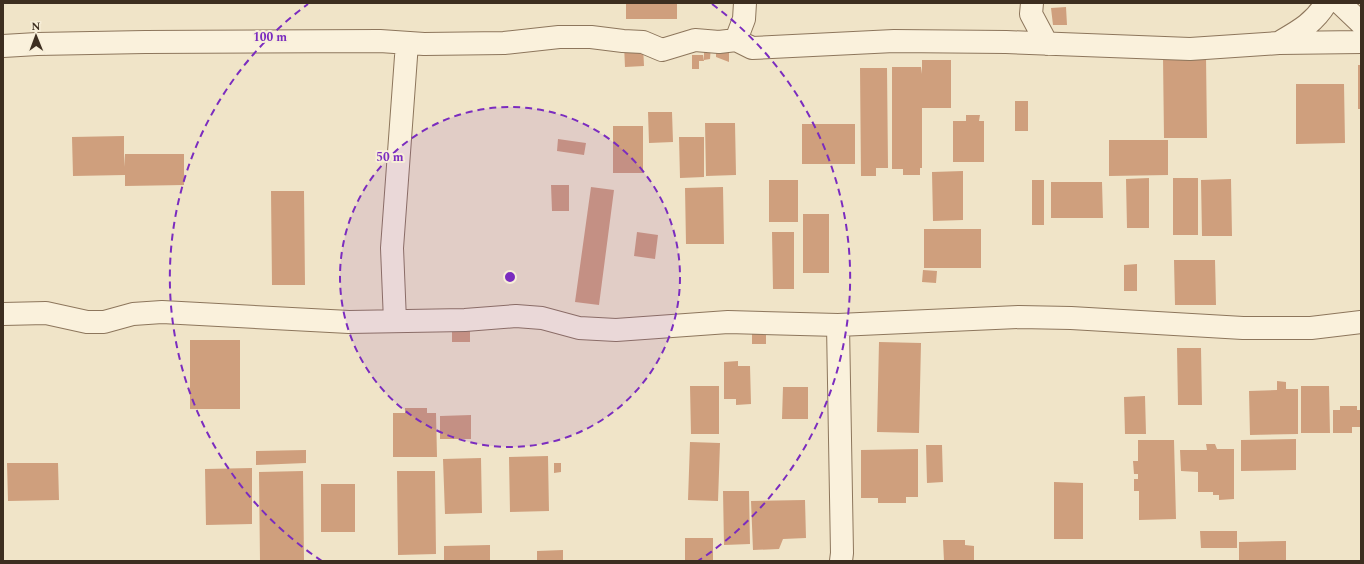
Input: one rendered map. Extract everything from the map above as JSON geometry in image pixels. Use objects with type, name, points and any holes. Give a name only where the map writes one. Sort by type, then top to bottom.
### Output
[{"type":"street","points":[[736,40],[744,18],[745,3]]},
{"type":"street","points":[[1279,43],[1308,25],[1321,13],[1326,3]]},
{"type":"street","points":[[1340,3],[1361,23]]},
{"type":"street","points":[[1006,42],[1031,8],[1047,44]]},
{"type":"street","points":[[3,46],[145,42],[380,41],[424,44],[504,43],[559,37],[592,37],[643,42],[662,50],[695,40],[719,42],[736,40],[752,48],[894,42],[1006,42],[1190,49],[1279,43],[1361,42]]},
{"type":"street","points":[[395,321],[392,248],[407,43]]},
{"type":"street","points":[[3,314],[46,313],[87,322],[104,322],[133,314],[162,312],[349,322],[465,320],[516,316],[542,318],[578,328],[616,330],[728,322],[838,325],[1019,317],[1071,318],[1243,328],[1311,328],[1361,322]]},
{"type":"street","points":[[838,325],[841,561]]},
{"type":"building","points":[[626,3],[677,3],[677,19],[626,19]]},
{"type":"building","points":[[1066,7],[1067,25],[1053,25],[1051,8]]},
{"type":"building","points":[[624,45],[643,45],[644,66],[625,67]]},
{"type":"building","points":[[704,45],[711,45],[710,59],[704,60]]},
{"type":"building","points":[[716,46],[729,46],[729,62],[716,57]]},
{"type":"building","points":[[692,55],[703,55],[704,61],[699,61],[699,69],[692,69]]},
{"type":"building","points":[[1206,56],[1207,138],[1164,138],[1163,57]]},
{"type":"building","points":[[922,60],[951,60],[951,108],[922,108],[922,168],[920,168],[920,175],[903,175],[903,169],[892,169],[892,67],[921,67],[922,74]]},
{"type":"building","points":[[1358,65],[1361,65],[1361,109],[1358,109]]},
{"type":"building","points":[[860,68],[887,68],[888,168],[876,168],[876,176],[861,176]]},
{"type":"building","points":[[1296,84],[1344,84],[1345,143],[1296,144]]},
{"type":"building","points":[[1015,101],[1028,101],[1028,131],[1015,131]]},
{"type":"building","points":[[648,112],[672,112],[673,142],[649,143]]},
{"type":"building","points":[[966,115],[980,115],[979,121],[984,121],[984,162],[953,162],[953,121],[966,121]]},
{"type":"building","points":[[705,123],[735,123],[736,175],[706,176]]},
{"type":"building","points":[[802,124],[855,124],[855,164],[802,164]]},
{"type":"building","points":[[613,126],[643,126],[643,173],[613,173]]},
{"type":"building","points":[[124,136],[124,167],[125,154],[184,154],[184,185],[125,186],[125,175],[73,176],[72,137]]},
{"type":"building","points":[[679,137],[704,137],[704,177],[680,178]]},
{"type":"building","points":[[558,139],[586,143],[584,155],[557,151]]},
{"type":"building","points":[[1109,140],[1168,140],[1168,175],[1109,176]]},
{"type":"building","points":[[963,171],[963,220],[933,221],[932,172]]},
{"type":"building","points":[[1149,178],[1149,228],[1127,228],[1126,179]]},
{"type":"building","points":[[1173,178],[1198,178],[1198,235],[1173,235]]},
{"type":"building","points":[[1231,179],[1232,236],[1202,236],[1201,180]]},
{"type":"building","points":[[769,180],[798,180],[798,222],[769,222]]},
{"type":"building","points":[[1032,180],[1044,180],[1044,225],[1032,225]]},
{"type":"building","points":[[1051,182],[1102,182],[1103,218],[1051,218]]},
{"type":"building","points":[[551,185],[569,185],[569,211],[552,211]]},
{"type":"building","points":[[591,187],[614,190],[599,305],[575,302]]},
{"type":"building","points":[[723,187],[724,244],[686,244],[685,188]]},
{"type":"building","points":[[271,191],[304,191],[305,285],[272,285]]},
{"type":"building","points":[[803,214],[829,214],[829,273],[803,273]]},
{"type":"building","points":[[924,229],[981,229],[981,268],[924,268]]},
{"type":"building","points":[[637,232],[658,235],[655,259],[634,256]]},
{"type":"building","points":[[772,232],[794,232],[794,289],[773,289]]},
{"type":"building","points":[[1174,260],[1215,260],[1216,305],[1175,305]]},
{"type":"building","points":[[1137,264],[1137,291],[1124,291],[1124,265]]},
{"type":"building","points":[[923,270],[937,271],[936,283],[922,282]]},
{"type":"building","points":[[470,321],[470,342],[452,342],[452,322]]},
{"type":"building","points":[[752,327],[766,327],[766,344],[752,344]]},
{"type":"building","points":[[190,340],[240,340],[240,409],[190,409]]},
{"type":"building","points":[[879,342],[921,343],[919,433],[877,432]]},
{"type":"building","points":[[1177,348],[1201,348],[1202,405],[1178,405]]},
{"type":"building","points":[[738,361],[738,366],[750,366],[751,404],[736,405],[736,399],[724,399],[724,362]]},
{"type":"building","points":[[1277,381],[1286,382],[1286,389],[1298,389],[1298,434],[1250,435],[1249,391],[1277,390]]},
{"type":"building","points":[[690,386],[719,386],[719,434],[691,434]]},
{"type":"building","points":[[1301,386],[1329,386],[1330,433],[1301,433]]},
{"type":"building","points":[[783,387],[808,387],[808,419],[782,419]]},
{"type":"building","points":[[1145,396],[1146,434],[1125,434],[1124,397]]},
{"type":"building","points":[[1340,406],[1357,406],[1357,410],[1361,410],[1361,427],[1352,427],[1352,433],[1333,433],[1333,410],[1340,410]]},
{"type":"building","points":[[405,408],[427,408],[427,413],[436,413],[437,457],[393,457],[393,413],[405,413]]},
{"type":"building","points":[[471,415],[471,439],[440,439],[440,416]]},
{"type":"building","points":[[1296,439],[1296,470],[1241,471],[1241,440]]},
{"type":"building","points":[[1138,440],[1174,440],[1176,519],[1139,520],[1139,491],[1134,491],[1134,479],[1138,479],[1138,474],[1134,474],[1133,461],[1138,461]]},
{"type":"building","points":[[690,442],[720,443],[718,501],[688,500]]},
{"type":"building","points":[[1206,444],[1215,444],[1217,449],[1234,449],[1234,499],[1219,500],[1219,495],[1213,495],[1213,492],[1198,492],[1198,472],[1181,471],[1180,450],[1207,450]]},
{"type":"building","points":[[926,445],[942,445],[943,482],[927,483]]},
{"type":"building","points":[[918,449],[918,497],[906,497],[906,503],[878,503],[878,498],[861,498],[861,450]]},
{"type":"building","points":[[306,450],[306,463],[256,465],[256,451]]},
{"type":"building","points":[[548,456],[549,511],[510,512],[509,457]]},
{"type":"building","points":[[481,458],[482,513],[445,514],[443,459]]},
{"type":"building","points":[[7,463],[58,463],[59,500],[8,501]]},
{"type":"building","points":[[554,463],[561,463],[561,472],[554,473]]},
{"type":"building","points":[[252,468],[252,524],[206,525],[205,469]]},
{"type":"building","points":[[303,471],[304,561],[260,561],[259,472]]},
{"type":"building","points":[[397,471],[435,471],[436,554],[398,555]]},
{"type":"building","points":[[1054,482],[1083,483],[1083,539],[1054,539]]},
{"type":"building","points":[[321,484],[355,484],[355,532],[321,532]]},
{"type":"building","points":[[723,491],[749,491],[750,544],[724,545]]},
{"type":"building","points":[[805,500],[806,538],[783,539],[779,549],[753,550],[751,501]]},
{"type":"building","points":[[1200,531],[1237,531],[1237,548],[1201,548]]},
{"type":"building","points":[[685,538],[713,538],[713,561],[685,561]]},
{"type":"building","points":[[943,540],[965,540],[965,545],[974,546],[974,561],[944,561]]},
{"type":"building","points":[[1286,541],[1286,561],[1239,561],[1239,542]]},
{"type":"building","points":[[490,545],[490,561],[444,561],[444,546]]},
{"type":"building","points":[[563,550],[563,561],[537,561],[537,551]]}]
